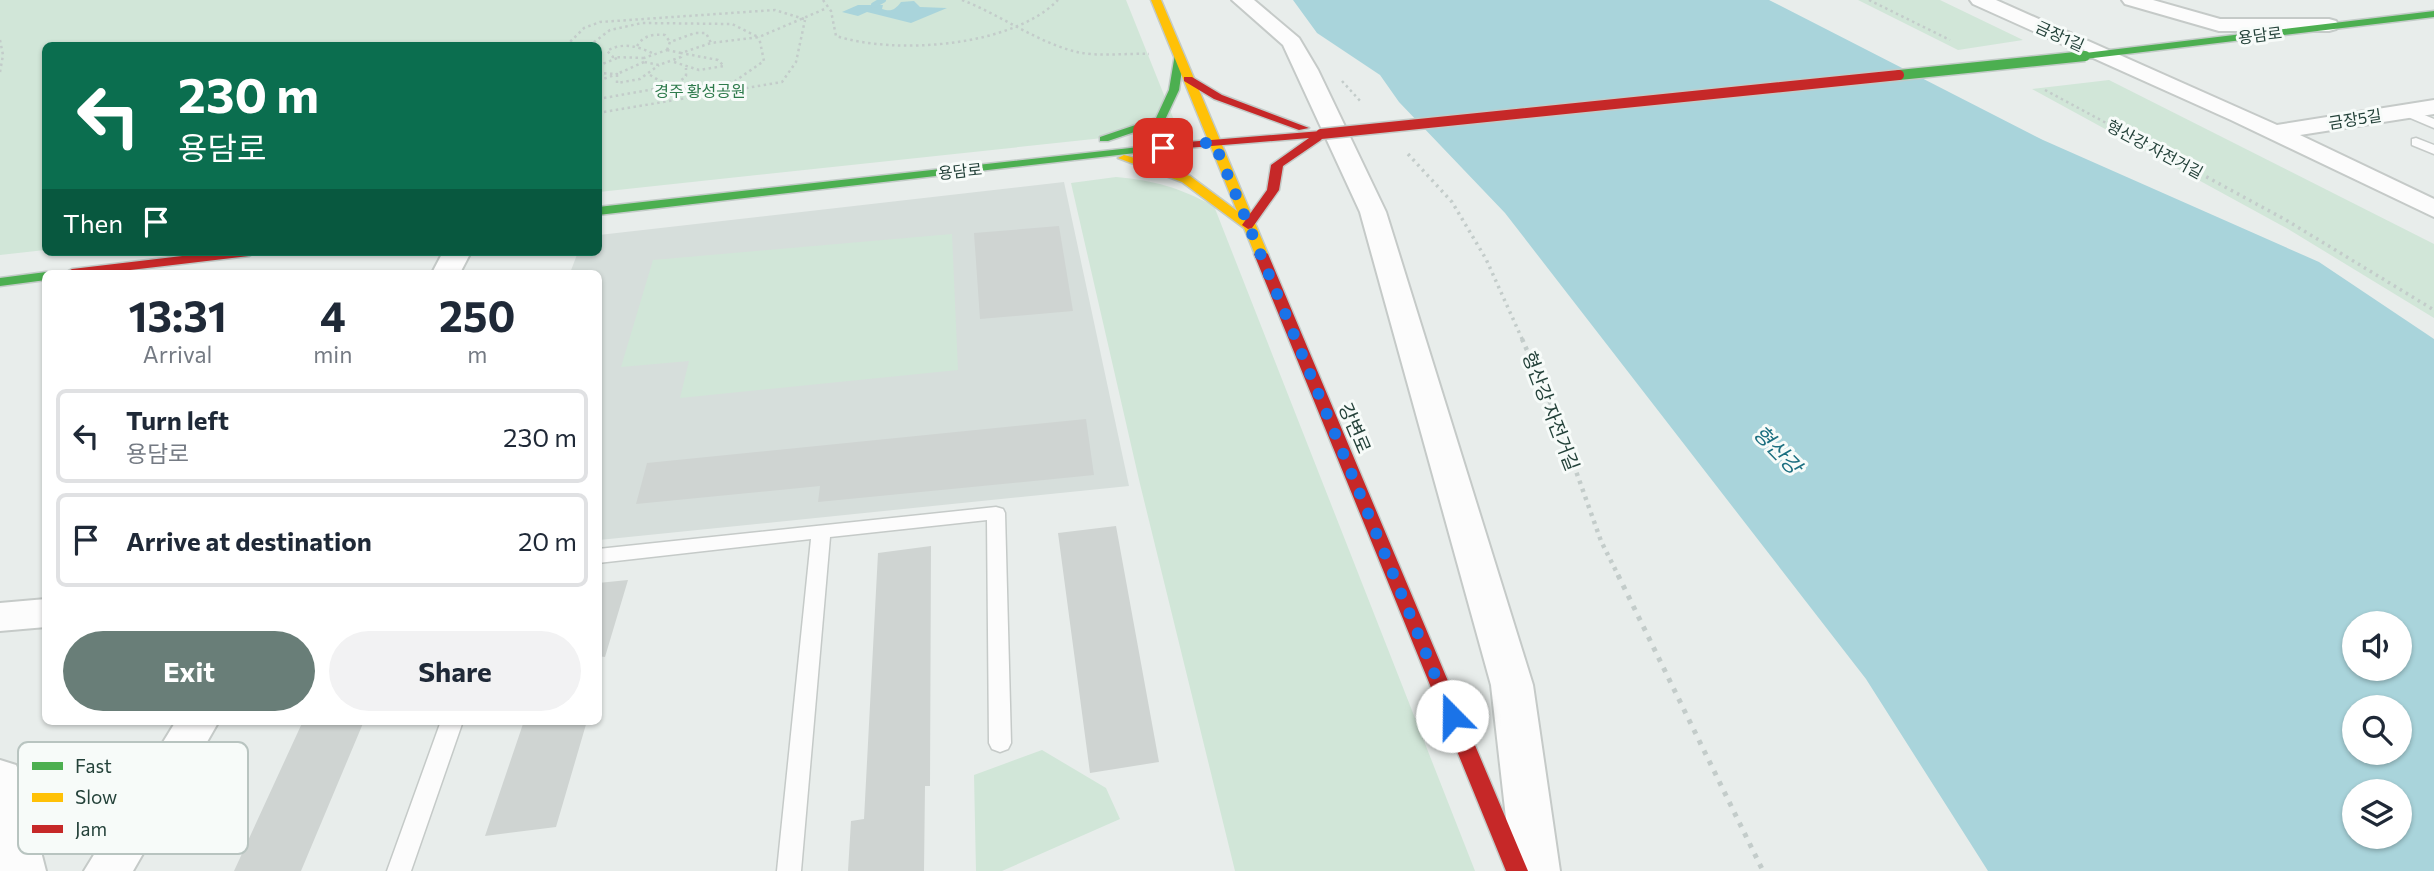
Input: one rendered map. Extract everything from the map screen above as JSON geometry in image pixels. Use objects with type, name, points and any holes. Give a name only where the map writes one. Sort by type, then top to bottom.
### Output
[{"type":"main road","name":"강변로","points":[[1156,0],[1517,871]]},
{"type":"main road","name":"용담로","points":[[602,211],[1214,142],[1321,134],[2094,55],[2434,14]]},
{"type":"main road","points":[[1032,163],[1160,120],[1174,90],[1178,54]]},
{"type":"main road","points":[[1188,79],[1247,110],[1321,134]]},
{"type":"main road","points":[[1112,154],[1186,179],[1248,225],[1273,190],[1277,165],[1321,134]]},
{"type":"main road","points":[[97,270],[215,256]]},
{"type":"main road","points":[[0,282],[42,277]]},
{"type":"street","points":[[1242,0],[1292,42],[1373,212],[1512,685],[1536,871]]},
{"type":"street","name":"금장1길","points":[[1980,0],[2094,55],[2276,132],[2434,209]]},
{"type":"street","points":[[2132,0],[2219,25],[2341,25]]},
{"type":"street","name":"금장5길","points":[[2276,132],[2434,107]]},
{"type":"street","points":[[0,617],[42,613]]},
{"type":"street","points":[[185,742],[196,725]]},
{"type":"street","points":[[0,778],[22,871]]},
{"type":"street","points":[[108,871],[118,854]]},
{"type":"lane","points":[[2405,111],[2434,124]]},
{"type":"lane","points":[[2416,142],[2434,149]]},
{"type":"lane","points":[[602,556],[996,513],[1000,743]]},
{"type":"lane","points":[[789,871],[821,532]]},
{"type":"lane","points":[[399,871],[451,725]]},
{"type":"path","points":[[822,0],[831,11],[836,36],[865,44],[894,46],[973,38],[1016,26],[1040,18],[1058,0]]},
{"type":"path","points":[[962,0],[1077,52],[1178,54]]},
{"type":"path","points":[[1869,0],[1960,46]]},
{"type":"path","points":[[681,53],[711,43],[758,37],[805,20],[827,8]]},
{"type":"path","points":[[570,42],[584,28],[600,22],[775,9],[805,20]]},
{"type":"path","points":[[602,112],[782,82],[796,62],[805,20]]},
{"type":"path","points":[[594,42],[610,30],[642,23],[732,24],[758,37],[764,61],[735,81],[660,88],[602,98]]},
{"type":"path","points":[[670,41],[695,33],[706,33],[711,43]]},
{"type":"path","points":[[637,46],[651,34],[665,35],[670,41]]},
{"type":"path","points":[[0,40],[3,55],[0,72]]},
{"type":"path","points":[[667,50],[670,41]]},
{"type":"path","points":[[652,53],[637,46],[614,46],[607,51],[613,57],[644,60],[659,65],[674,62],[681,57],[681,53]]},
{"type":"path","points":[[602,80],[644,60],[652,53],[667,50],[719,60],[724,65],[713,71],[687,68],[674,62]]},
{"type":"path","points":[[602,64],[621,57]]},
{"type":"path","points":[[617,74],[617,83],[627,84],[650,75],[659,65]]},
{"type":"path","points":[[650,75],[660,81],[677,83],[686,76],[687,68]]},
{"type":"path","points":[[1334,72],[1370,112]]},
{"type":"path","points":[[602,73],[617,74]]},
{"type":"path","points":[[677,83],[677,88]]},
{"type":"path","name":"형산강 자전거길","points":[[2041,88],[2286,220],[2434,310]]},
{"type":"path","name":"형산강 자전거길","points":[[1407,152],[1452,202],[1486,259],[1557,418],[1601,541],[1763,871]]},
{"type":"shaded area","points":[[1064,182],[1129,486],[602,540],[602,270],[571,270],[576,256],[602,256],[602,235]]},
{"type":"green space","name":"경주 황성공원","points":[[0,0],[1126,0],[1178,130],[602,192],[602,42],[42,42],[42,250],[0,255]]},
{"type":"green space","points":[[1858,0],[1940,0],[2023,40],[1958,50]]},
{"type":"green space","points":[[2109,80],[2434,244],[2434,318],[2288,229],[2032,89]]},
{"type":"green space","points":[[1116,177],[1166,186],[1214,206],[1475,871],[1235,871],[1140,484],[1071,183]]},
{"type":"green space","points":[[952,234],[958,370],[680,398],[689,361],[621,367],[653,260]]},
{"type":"green space","points":[[1042,750],[1106,788],[1120,819],[1002,871],[976,871],[974,775]]},
{"type":"water","name":"형산강","points":[[1293,0],[1769,0],[2043,140],[2319,262],[2434,339],[2434,871],[1988,871],[1866,679],[1505,213],[1399,102],[1380,75],[1317,33]]},
{"type":"water","points":[[914,1],[920,7],[947,8],[911,23],[867,12],[858,16],[842,12],[858,5],[883,5],[882,9],[890,10],[895,9],[901,2]]},
{"type":"building","points":[[1059,226],[1073,311],[980,319],[974,233]]},
{"type":"building","points":[[1086,419],[1094,475],[818,502],[820,486],[636,504],[647,463]]},
{"type":"building","points":[[1116,526],[1159,762],[1090,773],[1058,533]]},
{"type":"building","points":[[931,546],[930,786],[925,786],[924,871],[848,871],[851,821],[864,819],[878,553]]},
{"type":"building","points":[[628,580],[605,657],[602,657],[602,583]]},
{"type":"building","points":[[301,725],[362,725],[301,871],[234,871],[242,854],[248,854],[248,841]]},
{"type":"building","points":[[523,725],[586,725],[556,827],[485,836]]},
{"type":"waterway","points":[[874,5],[883,0]]},
{"type":"traffic: fast","points":[[2085,56],[2434,14]]},
{"type":"traffic: fast","points":[[1104,139],[1160,120],[1174,90],[1179,56]]},
{"type":"traffic: fast","points":[[1899,75],[2085,56]]},
{"type":"traffic: fast","points":[[602,211],[1175,146]]},
{"type":"traffic: fast","points":[[0,282],[42,277]]},
{"type":"traffic: slow","points":[[1156,0],[1261,254]]},
{"type":"traffic: slow","points":[[1124,158],[1186,179],[1248,225]]},
{"type":"traffic: jam","points":[[1321,134],[1899,75]]},
{"type":"traffic: jam","points":[[1188,79],[1218,97],[1303,128]]},
{"type":"traffic: jam","points":[[1175,146],[1321,134]]},
{"type":"traffic: jam","points":[[1248,225],[1273,190],[1277,165],[1320,136]]},
{"type":"traffic: jam","points":[[1261,254],[1517,871]]},
{"type":"traffic: jam","points":[[97,270],[215,256]]},
{"type":"route","points":[[1163,148],[1214,142],[1452,716]]}]
